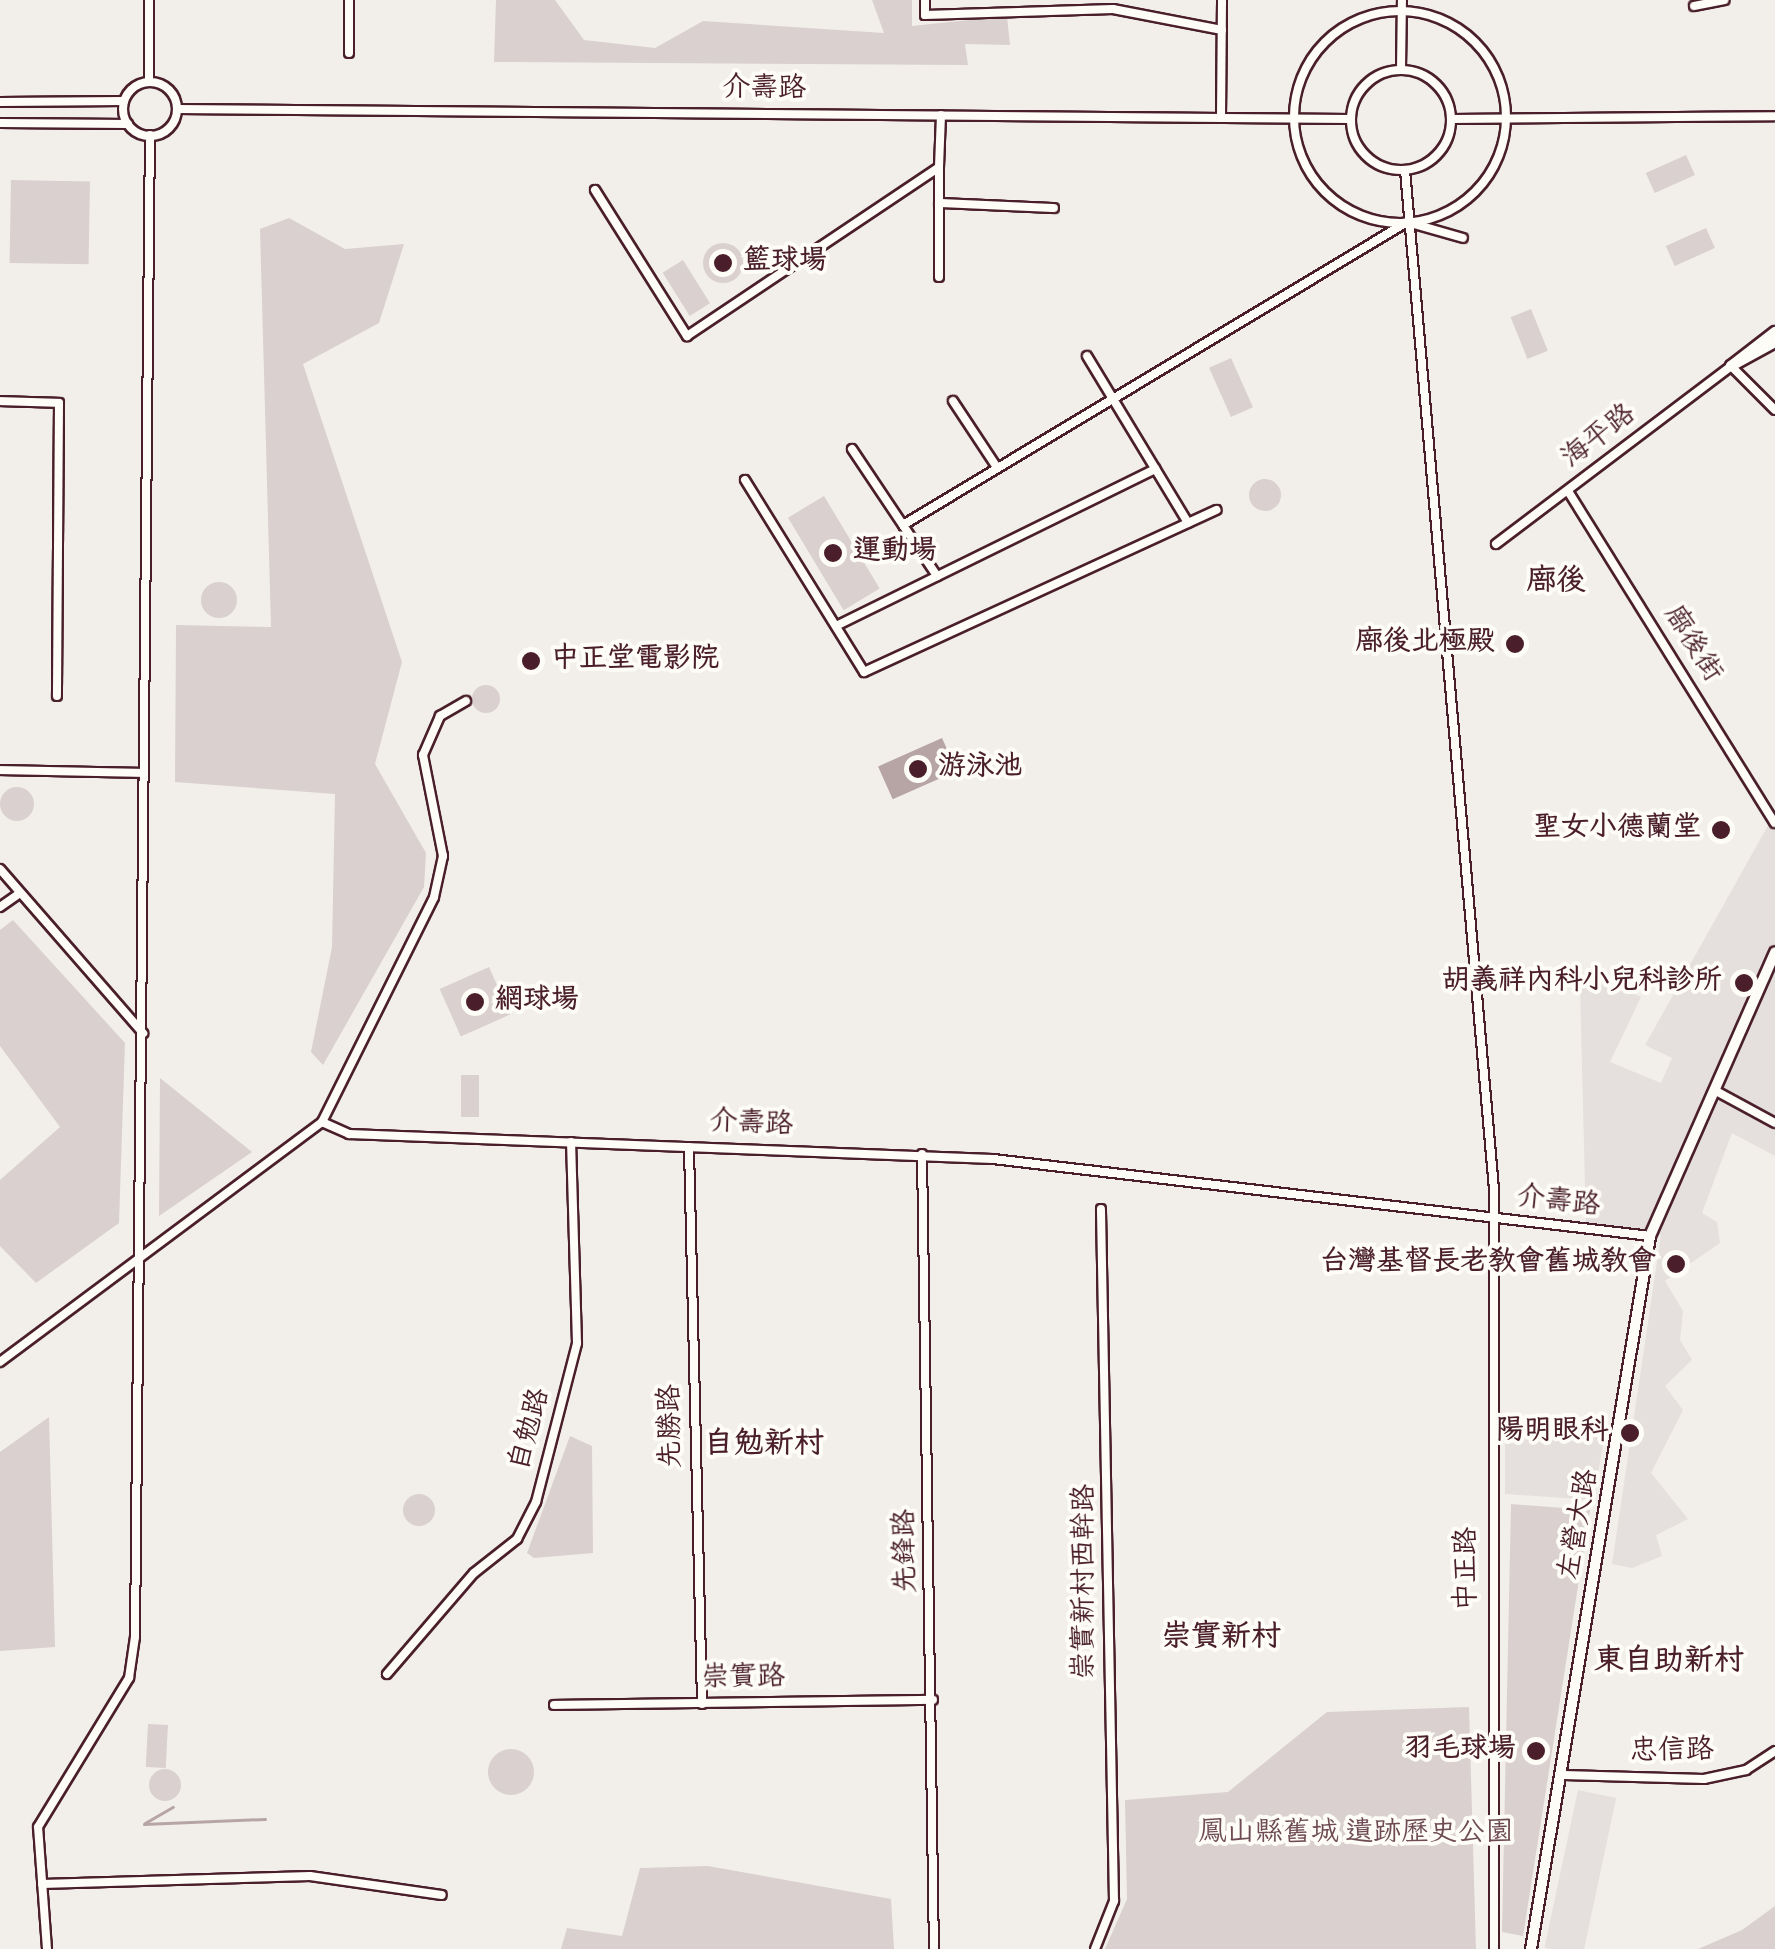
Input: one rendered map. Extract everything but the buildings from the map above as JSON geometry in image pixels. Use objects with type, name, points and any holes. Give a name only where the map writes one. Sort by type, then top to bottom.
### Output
[{"type":"street","points":[[149,0],[149,82]]},
{"type":"street","points":[[349,0],[349,53]]},
{"type":"street","points":[[925,0],[925,15],[1113,8],[1222,30]]},
{"type":"street","points":[[1221,116],[1222,0]]},
{"type":"street","points":[[1402,0],[1402,69]]},
{"type":"street","points":[[1694,6],[1724,0]]},
{"type":"street","points":[[903,525],[1408,222],[1450,210],[1476,190],[1496,164],[1506,122],[1494,67],[1471,38],[1402,11],[1332,36],[1300,81],[1294,118],[1320,186],[1359,214],[1408,222],[1464,238]]},
{"type":"street","points":[[1402,69],[1431,79],[1452,119],[1443,148],[1404,170],[1362,152],[1350,119],[1366,84],[1402,69]]},
{"type":"street","points":[[0,102],[124,102],[149,82]]},
{"type":"street","points":[[149,82],[165,87],[176,109],[171,124],[150,135]]},
{"type":"street","points":[[124,102],[128,124]]},
{"type":"street","name":"介壽路","points":[[176,109],[1350,119]]},
{"type":"street","points":[[940,277],[942,115]]},
{"type":"street","points":[[1452,119],[1506,122],[1775,116]]},
{"type":"street","points":[[0,124],[128,124],[150,135]]},
{"type":"street","points":[[47,1949],[38,1827],[129,1678],[142,1260],[150,135]]},
{"type":"street","points":[[595,190],[687,336],[939,166]]},
{"type":"street","name":"中正路","points":[[1404,170],[1494,1189],[1494,1949]]},
{"type":"street","points":[[939,203],[1054,208]]},
{"type":"street","name":"海平路","points":[[1496,544],[1775,332]]},
{"type":"street","name":"海平路","points":[[1731,366],[1775,342]]},
{"type":"street","points":[[1087,356],[1188,523]]},
{"type":"street","points":[[1731,366],[1775,410]]},
{"type":"street","points":[[0,401],[59,404],[56,696]]},
{"type":"street","points":[[953,401],[996,466]]},
{"type":"street","points":[[852,449],[937,576]]},
{"type":"street","points":[[836,626],[1156,469]]},
{"type":"street","points":[[745,480],[864,672],[1217,510]]},
{"type":"street","name":"廍後街","points":[[1568,491],[1775,824]]},
{"type":"street","points":[[2,1357],[142,1260],[322,1122],[434,897],[443,856],[423,755],[440,716],[466,701]]},
{"type":"street","points":[[0,770],[143,773]]},
{"type":"street","points":[[0,869],[143,1033]]},
{"type":"street","points":[[0,908],[20,894]]},
{"type":"street","name":"左營大路","points":[[1532,1949],[1564,1775],[1650,1236],[1775,952]]},
{"type":"street","points":[[1714,1090],[1775,1123]]},
{"type":"street","name":"介壽路","points":[[322,1122],[349,1134],[922,1154],[1650,1236]]},
{"type":"street","name":"自勉路","points":[[387,1674],[474,1573],[517,1539],[536,1502],[577,1343],[571,1142]]},
{"type":"street","name":"先勝路","points":[[688,1147],[702,1704]]},
{"type":"street","name":"先鋒路","points":[[922,1154],[934,1700],[934,1949]]},
{"type":"street","name":"崇實新村西幹路","points":[[1095,1949],[1114,1901],[1101,1209]]},
{"type":"street","name":"崇實路","points":[[554,1705],[934,1700]]},
{"type":"street","name":"忠信路","points":[[1564,1775],[1704,1779],[1746,1770],[1775,1750]]},
{"type":"street","points":[[42,1884],[310,1876],[442,1895]]},
{"type":"shaded area","name":"游泳池","points":[[942,738],[957,771],[893,799],[878,766]]},
{"type":"shaded area","points":[[1775,813],[1775,1156],[1732,1133],[1702,1213],[1717,1222],[1720,1243],[1665,1281],[1683,1311],[1680,1340],[1692,1360],[1665,1386],[1683,1410],[1651,1473],[1688,1519],[1656,1535],[1662,1556],[1632,1568],[1612,1564],[1661,1235],[1586,1224],[1580,988],[1591,973],[1641,997],[1610,1062],[1661,1083],[1672,1058],[1645,1045]]},
{"type":"shaded area","points":[[1607,1424],[1593,1500],[1505,1494],[1505,1429]]},
{"type":"shaded area","points":[[1578,1790],[1616,1798],[1584,1949],[1545,1947]]},
{"type":"green space","points":[[496,0],[555,0],[584,40],[655,48],[703,21],[884,33],[872,0],[912,0],[912,26],[1007,16],[1010,45],[965,44],[968,65],[494,62]]},
{"type":"green space","points":[[1686,155],[1695,175],[1655,193],[1646,173]]},
{"type":"green space","points":[[11,180],[90,181],[89,264],[10,263]]},
{"type":"green space","points":[[289,218],[345,249],[404,244],[379,323],[303,364],[402,662],[375,764],[426,853],[424,887],[323,1065],[311,1052],[332,947],[335,794],[175,782],[176,625],[271,627],[260,229]]},
{"type":"green space","points":[[1706,228],[1715,248],[1675,266],[1666,246]]},
{"type":"green space","name":"籃球場","points":[[723,243],[737,249],[743,263],[737,277],[723,283],[709,277],[703,263],[709,249]]},
{"type":"green space","name":"籃球場","points":[[683,260],[710,303],[690,316],[663,273]]},
{"type":"green space","points":[[1531,309],[1548,351],[1527,359],[1511,317]]},
{"type":"green space","points":[[1231,358],[1253,407],[1231,417],[1209,368]]},
{"type":"green space","points":[[1265,479],[1276,484],[1281,495],[1276,506],[1265,511],[1254,506],[1249,495],[1254,484]]},
{"type":"green space","name":"運動場","points":[[824,496],[880,589],[844,610],[788,518]]},
{"type":"green space","points":[[219,582],[231,588],[237,600],[231,612],[219,618],[207,612],[201,600],[207,588]]},
{"type":"green space","points":[[486,685],[496,689],[500,699],[496,709],[486,713],[476,709],[472,699],[476,689]]},
{"type":"green space","points":[[17,787],[29,792],[34,804],[29,816],[17,821],[5,816],[0,804],[5,792]]},
{"type":"green space","points":[[13,920],[125,1043],[119,1223],[36,1283],[0,1246],[0,1180],[60,1127],[0,1046],[0,930]]},
{"type":"green space","name":"網球場","points":[[489,967],[510,1015],[461,1036],[440,989]]},
{"type":"green space","points":[[461,1075],[479,1075],[479,1117],[461,1117]]},
{"type":"green space","points":[[160,1078],[252,1152],[159,1216]]},
{"type":"green space","points":[[49,1417],[55,1647],[0,1651],[0,1452]]},
{"type":"green space","points":[[570,1436],[592,1446],[593,1553],[534,1558],[527,1553]]},
{"type":"green space","points":[[419,1494],[430,1499],[435,1510],[430,1521],[419,1526],[408,1521],[403,1510],[408,1499]]},
{"type":"green space","points":[[1511,1504],[1590,1510],[1523,1936],[1502,1932]]},
{"type":"green space","name":"鳳山縣舊城 遺跡歷史公園","points":[[1469,1707],[1476,1949],[1105,1949],[1127,1899],[1125,1800],[1228,1792],[1327,1712]]},
{"type":"green space","points":[[148,1724],[168,1725],[166,1768],[146,1767]]},
{"type":"green space","points":[[511,1749],[527,1756],[534,1772],[527,1788],[511,1795],[495,1788],[488,1772],[495,1756]]},
{"type":"green space","points":[[165,1769],[177,1773],[181,1785],[177,1797],[165,1801],[153,1797],[149,1785],[153,1773]]},
{"type":"green space","points":[[708,1866],[891,1899],[894,1949],[561,1949],[567,1928],[622,1936],[640,1868]]},
{"type":"green space","points":[[1775,1906],[1775,1949],[1698,1949],[1742,1930]]},
{"type":"waterway","points":[[145,1823],[173,1807]]},
{"type":"waterway","points":[[144,1824],[265,1819]]},
{"type":"place","name":"籃球場","points":[[723,263]]},
{"type":"place","name":"運動場","points":[[833,553]]},
{"type":"place","name":"廍後北極殿","points":[[1515,644]]},
{"type":"place","name":"中正堂電影院","points":[[531,661]]},
{"type":"place","name":"游泳池","points":[[918,769]]},
{"type":"place","name":"聖女小德蘭堂","points":[[1721,830]]},
{"type":"place","name":"胡義祥內科小兒科診所","points":[[1744,983]]},
{"type":"place","name":"網球場","points":[[475,1002]]},
{"type":"place","name":"台灣基督長老教會舊城教會","points":[[1676,1264]]},
{"type":"place","name":"陽明眼科","points":[[1630,1433]]},
{"type":"place","name":"羽毛球場","points":[[1536,1751]]},
{"type":"district","name":"廍後","points":[[1556,584]]},
{"type":"district","name":"自勉新村","points":[[764,1447]]},
{"type":"district","name":"崇實新村","points":[[1221,1640]]},
{"type":"district","name":"東自助新村","points":[[1669,1664]]}]
